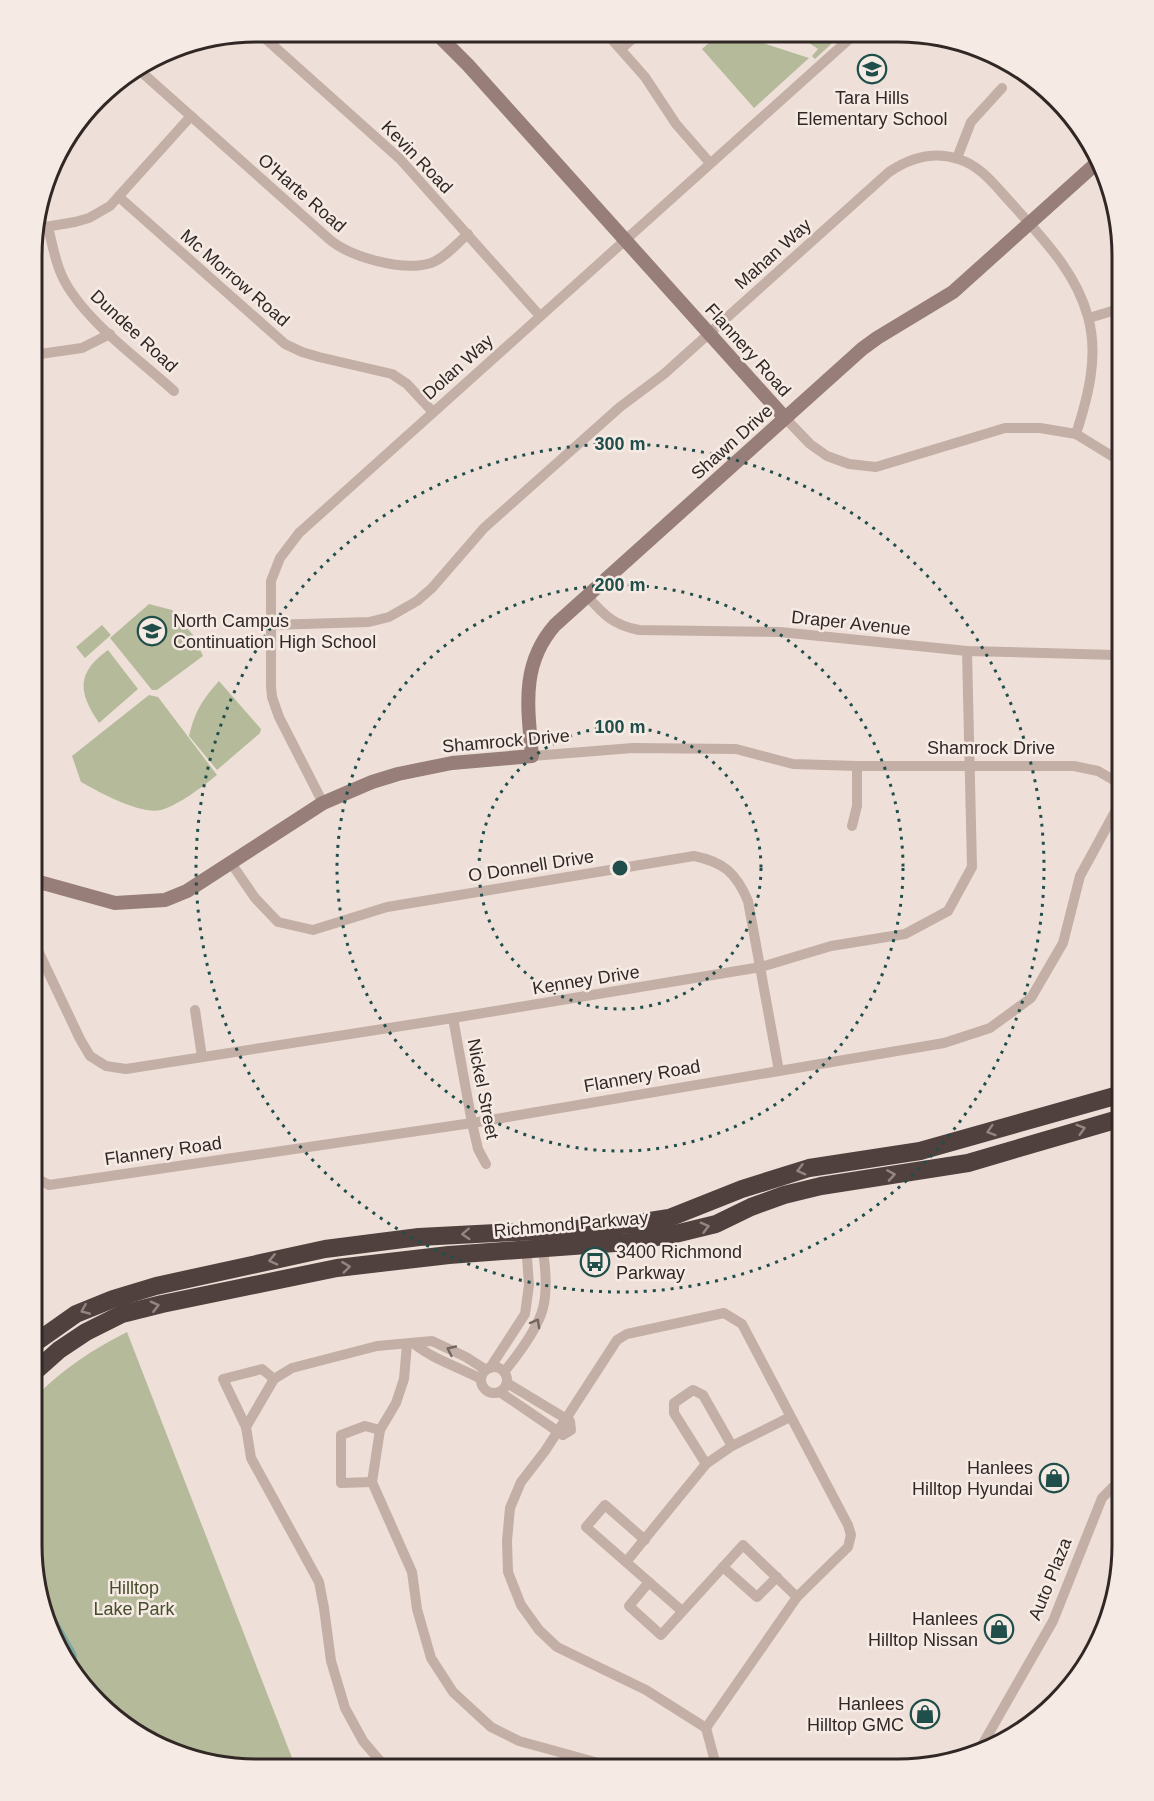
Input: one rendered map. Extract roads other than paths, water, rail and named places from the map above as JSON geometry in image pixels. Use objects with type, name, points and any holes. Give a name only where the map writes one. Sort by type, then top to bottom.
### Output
[{"type":"highway","name":"Richmond Parkway","points":[[42,1365],[59,1350],[86,1332],[122,1314],[337,1268],[449,1255],[669,1218],[742,1189],[810,1168],[920,1151],[1112,1097]]},
{"type":"highway","name":"Richmond Parkway","points":[[42,1338],[76,1314],[113,1299],[156,1286],[325,1249],[419,1237],[629,1242],[716,1224],[751,1207],[821,1186],[968,1163],[1112,1121]]},
{"type":"street","name":"Kevin Road","points":[[269,42],[393,153],[540,316]]},
{"type":"street","name":"Flannery Road","points":[[445,42],[785,418],[810,444],[826,456],[849,464],[876,467],[1005,428],[1040,428],[1076,434],[1112,456]]},
{"type":"street","points":[[614,42],[650,84],[676,124],[710,163]]},
{"type":"street","points":[[621,50],[629,42]]},
{"type":"street","name":"Dolan Way","points":[[323,803],[275,707],[271,686],[271,581],[284,550],[299,533],[846,42]]},
{"type":"street","name":"O'Harte Road","points":[[144,74],[329,240],[348,252],[406,265],[426,264],[440,258],[468,234]]},
{"type":"street","points":[[957,158],[971,122],[1002,88]]},
{"type":"street","points":[[44,228],[89,218],[110,206],[191,116]]},
{"type":"street","name":"Mahan Way","points":[[270,625],[369,622],[389,617],[417,601],[432,588],[484,528],[620,406],[664,374],[889,172],[904,163],[923,157],[957,158],[982,172],[1064,265],[1076,286],[1089,318],[1092,348],[1086,405],[1076,434]]},
{"type":"street","name":"Shawn Drive","points":[[532,756],[528,698],[530,675],[542,642],[555,625],[877,338],[953,292],[1093,167]]},
{"type":"street","name":"Mc Morrow Road","points":[[119,197],[285,344],[302,352],[375,369],[397,377],[411,388],[433,412]]},
{"type":"street","name":"Dundee Road","points":[[48,227],[57,263],[72,294],[110,334],[174,391]]},
{"type":"street","points":[[1089,318],[1112,311]]},
{"type":"street","points":[[42,355],[82,348],[110,334]]},
{"type":"street","name":"Draper Avenue","points":[[587,596],[612,621],[639,630],[780,632],[967,651],[1112,655]]},
{"type":"street","name":"Kenney Drive","points":[[42,959],[90,1056],[106,1066],[126,1069],[761,967],[831,946],[905,934],[948,911],[972,867],[967,651]]},
{"type":"street","name":"Shamrock Drive","points":[[42,883],[115,903],[165,900],[187,891],[323,803],[372,782],[414,770],[452,763],[633,748],[735,749],[793,764],[1074,766],[1098,771],[1112,779]]},
{"type":"street","points":[[852,826],[857,806],[856,766]]},
{"type":"street","name":"Flannery Road","points":[[42,1181],[49,1185],[472,1123],[944,1043],[990,1028],[1031,998],[1063,943],[1080,876],[1112,817]]},
{"type":"street","name":"O Donnell Drive","points":[[231,863],[255,898],[278,922],[313,930],[387,907],[694,856],[711,859],[729,870],[741,885],[748,901],[779,1071]]},
{"type":"street","points":[[195,1010],[202,1057]]},
{"type":"street","name":"Nickel Street","points":[[453,1018],[472,1123],[478,1149],[486,1164]]},
{"type":"street","points":[[534,1240],[546,1290],[543,1310],[504,1382],[495,1393],[487,1391],[486,1373],[525,1314],[534,1240]]},
{"type":"street","points":[[706,1728],[797,1597],[848,1547],[851,1534],[742,1324],[724,1313],[627,1334],[617,1340],[546,1451],[521,1482],[510,1508],[507,1541],[508,1572],[521,1605],[539,1630],[557,1647],[646,1690],[706,1728],[714,1759]]},
{"type":"street","points":[[246,1427],[274,1379],[292,1368],[377,1346],[432,1341],[466,1357],[486,1373]]},
{"type":"street","points":[[410,1343],[404,1379],[396,1403],[380,1430],[372,1482],[412,1572],[417,1609],[431,1658],[453,1692],[491,1726],[519,1741],[575,1759]]},
{"type":"street","points":[[486,1373],[497,1368],[504,1382],[527,1410],[557,1431]]},
{"type":"street","points":[[274,1379],[262,1369],[223,1379],[246,1427],[251,1458],[319,1582],[331,1661],[345,1708],[363,1741],[378,1759]]},
{"type":"street","points":[[504,1382],[565,1418]]},
{"type":"street","points":[[706,1464],[674,1413],[674,1403],[693,1390],[703,1395],[732,1446]]},
{"type":"street","points":[[527,1410],[534,1399]]},
{"type":"street","points":[[626,1562],[706,1464],[732,1446],[790,1416]]},
{"type":"street","points":[[372,1482],[341,1483],[341,1435],[366,1426],[380,1430]]},
{"type":"street","name":"Auto Plaza","points":[[983,1742],[1053,1621],[1102,1498],[1112,1488]]},
{"type":"street","points":[[645,1540],[605,1505],[586,1527],[682,1611]]},
{"type":"street","points":[[649,1582],[629,1605],[661,1635],[743,1545],[797,1597]]},
{"type":"street","points":[[723,1567],[757,1597],[777,1577]]},
{"type":"waterway","points":[[54,1618],[75,1654],[75,1660]]},
{"type":"place","name":"Tara Hills Elementary School","points":[[872,69]]},
{"type":"place","name":"North Campus Continuation High School","points":[[152,631]]},
{"type":"place","name":"3400 Richmond Parkway","points":[[595,1262]]},
{"type":"place","name":"Hanlees Hilltop Hyundai","points":[[1054,1478]]},
{"type":"place","name":"Hanlees Hilltop Nissan","points":[[999,1629]]},
{"type":"place","name":"Hanlees Hilltop GMC","points":[[925,1714]]},
{"type":"park label","name":"Hilltop Lake Park","points":[[134,1598]]}]
